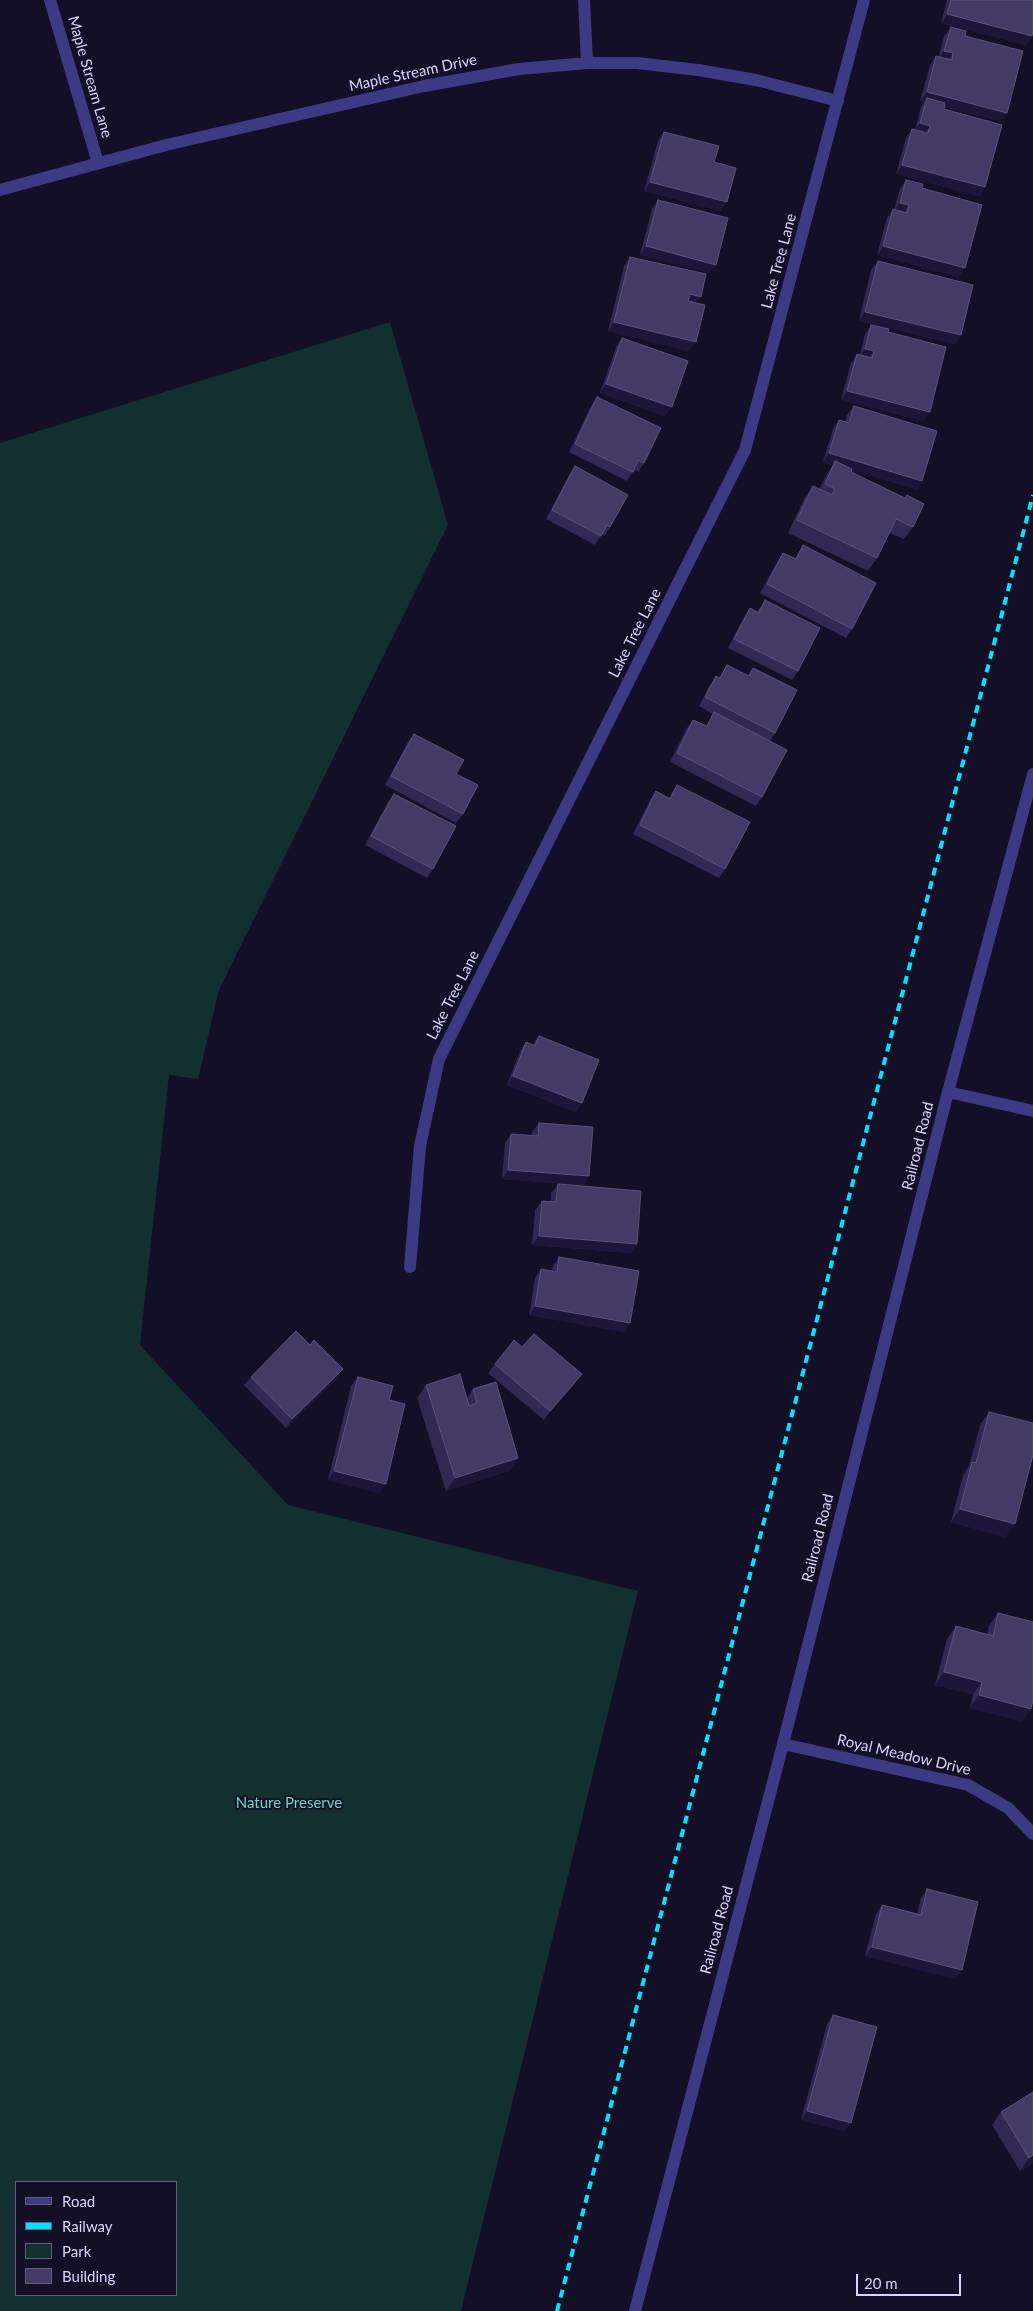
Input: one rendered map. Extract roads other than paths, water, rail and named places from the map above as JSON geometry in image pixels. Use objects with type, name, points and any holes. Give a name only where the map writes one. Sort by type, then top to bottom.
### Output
[{"type":"street","name":"Maple Stream Lane","points":[[50,0],[98,163]]},
{"type":"street","points":[[584,0],[587,63]]},
{"type":"street","name":"Lake Tree Lane","points":[[410,1267],[420,1146],[439,1059],[745,450],[864,0]]},
{"type":"street","name":"Maple Stream Drive","points":[[0,190],[166,145],[424,86],[519,69],[587,63],[637,63],[698,70],[756,80],[838,102]]},
{"type":"street","name":"Railroad Road","points":[[635,2311],[783,1744],[948,1092],[1033,774]]},
{"type":"street","points":[[948,1092],[1033,1111]]},
{"type":"street","name":"Royal Meadow Drive","points":[[783,1744],[968,1785],[1008,1808],[1033,1834]]},
{"type":"railway","points":[[557,2311],[1033,495]]},
{"type":"park label","name":"Nature Preserve","points":[[289,1803]]}]
